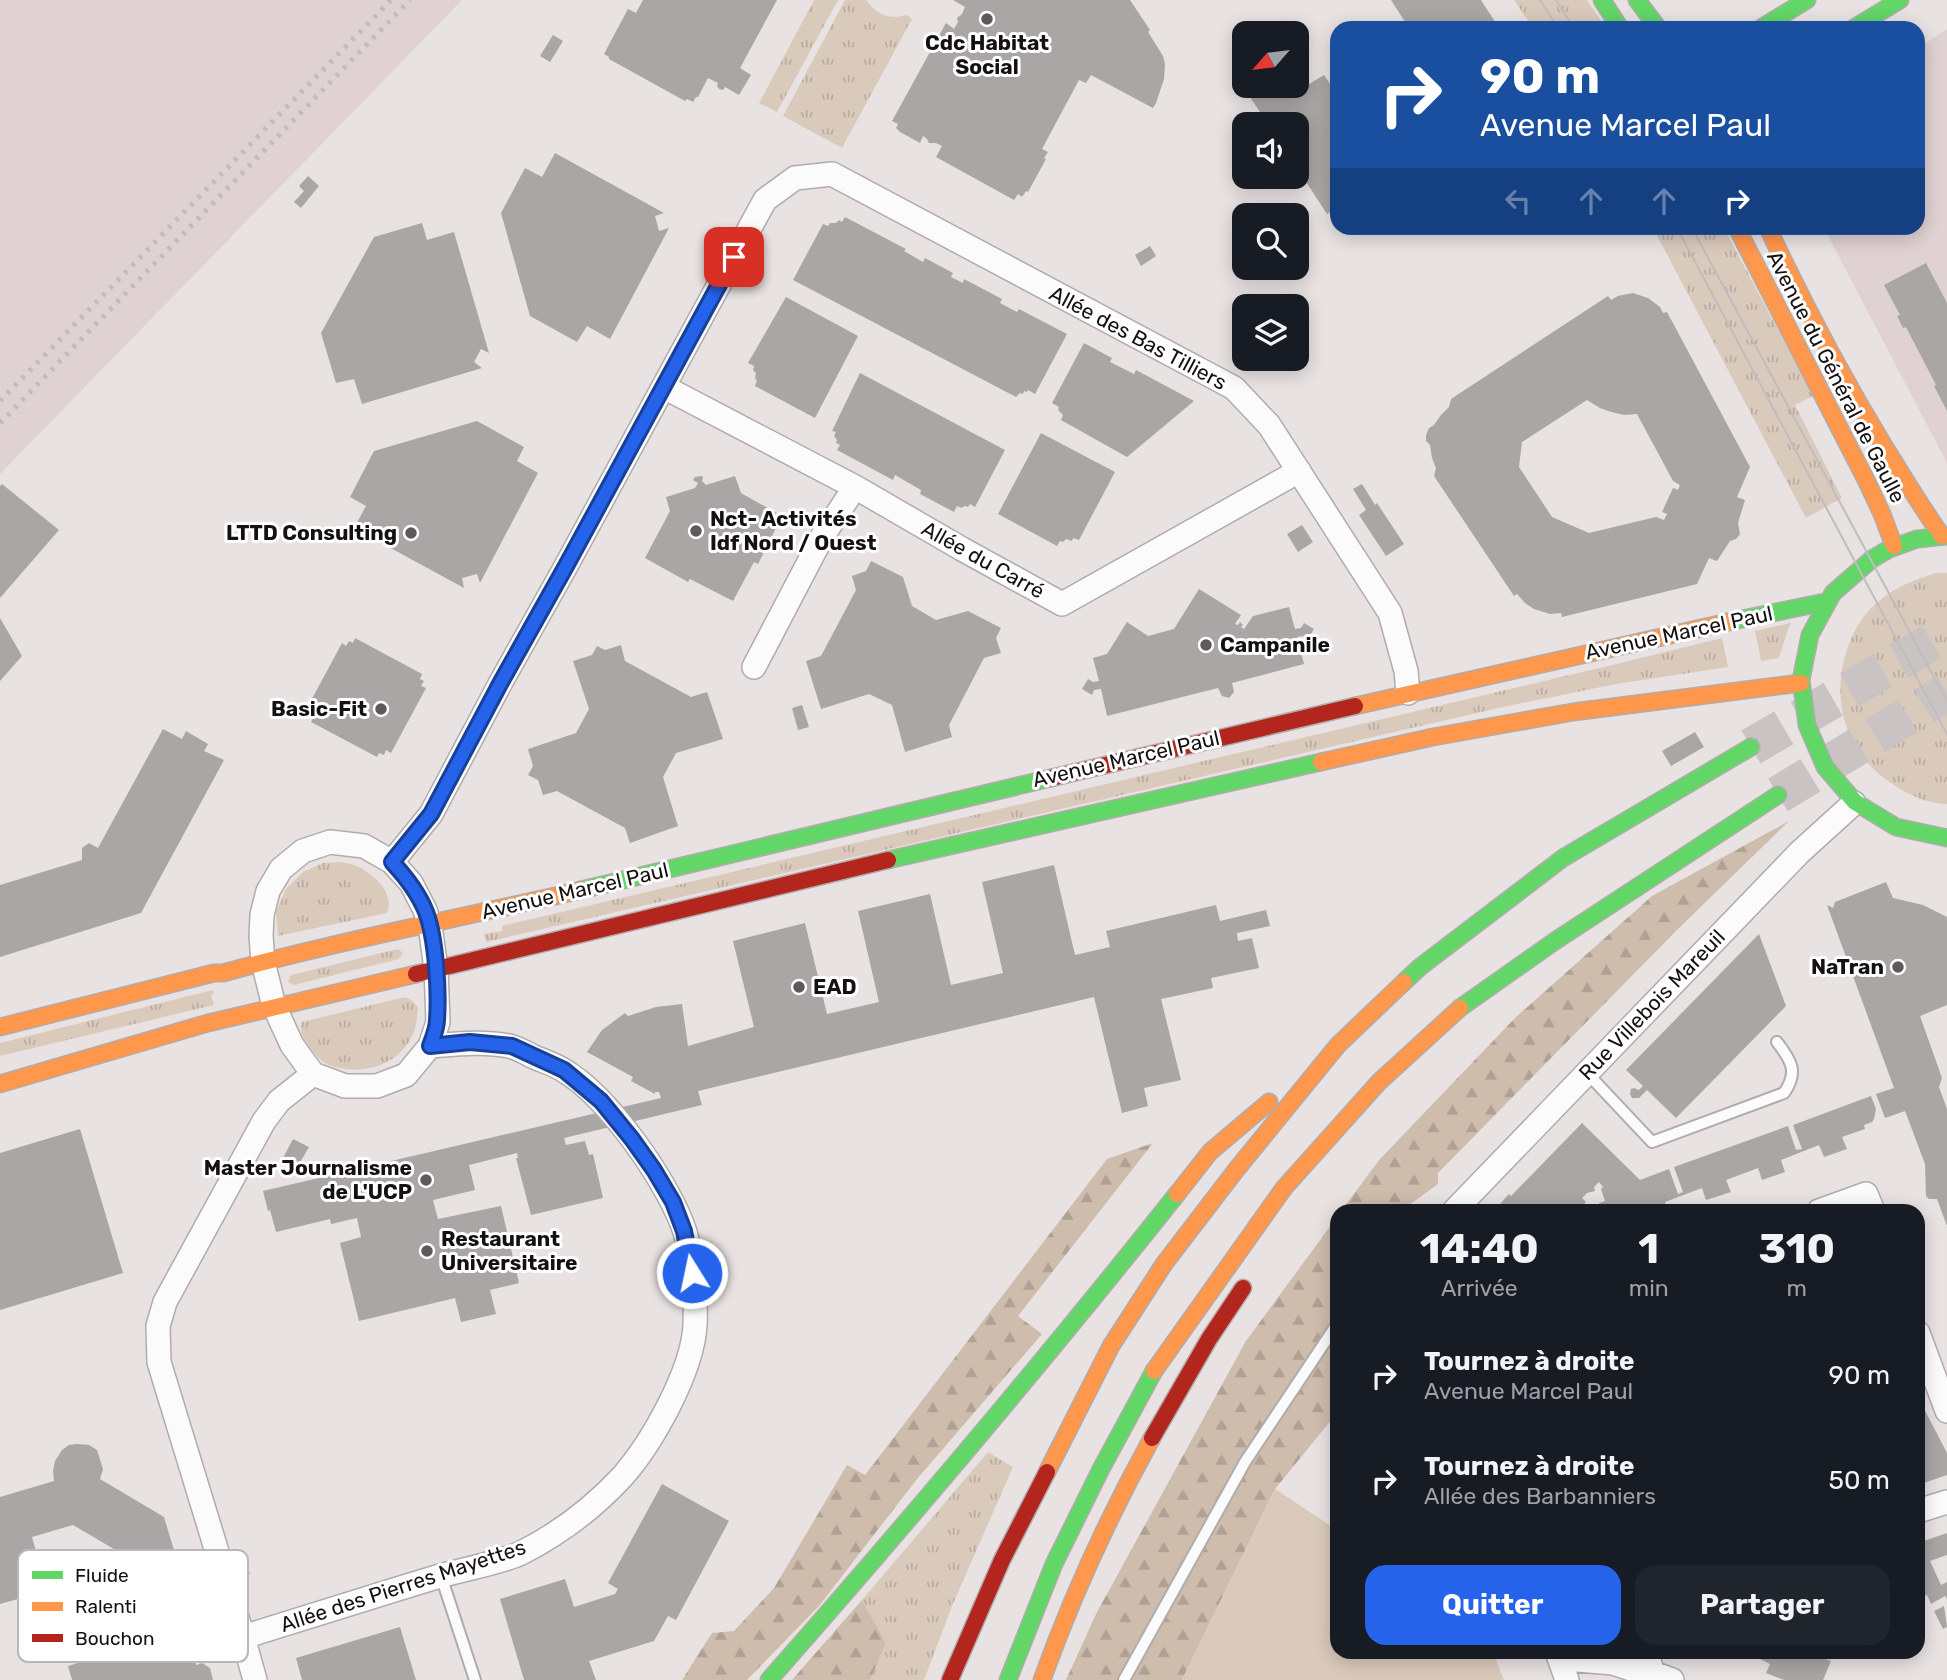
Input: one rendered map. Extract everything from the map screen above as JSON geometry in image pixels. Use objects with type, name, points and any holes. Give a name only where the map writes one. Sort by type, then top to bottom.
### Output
[{"type":"main road","points":[[1602,0],[1616,21]]},
{"type":"main road","points":[[1637,0],[1653,21]]},
{"type":"main road","points":[[1772,21],[1807,0]]},
{"type":"main road","points":[[1866,21],[1900,0]]},
{"type":"main road","name":"Avenue du Général de Gaulle","points":[[1741,235],[1867,482],[1894,546]]},
{"type":"main road","name":"Avenue du Général de Gaulle","points":[[1771,235],[1806,308],[1853,394],[1916,501],[1944,536]]},
{"type":"main road","points":[[1944,536],[1894,546],[1841,583],[1825,603],[1808,640],[1801,683],[1807,729],[1819,760],[1839,788],[1854,803],[1895,828],[1928,837],[1947,838]]},
{"type":"main road","name":"Avenue Marcel Paul","points":[[0,1027],[295,953],[429,925],[1408,692],[1825,603]]},
{"type":"main road","name":"Avenue Marcel Paul","points":[[0,1084],[274,1006],[921,852],[1433,737],[1573,712],[1801,683]]},
{"type":"main road","points":[[769,1680],[875,1560],[1013,1396],[1210,1152],[1338,1045],[1420,967],[1563,858],[1751,747]]},
{"type":"main road","points":[[1008,1680],[1054,1564],[1156,1367],[1284,1188],[1379,1082],[1456,1011],[1555,941],[1778,795]]},
{"type":"main road","points":[[1478,1014],[1555,941]]},
{"type":"main road","points":[[950,1680],[1002,1560],[1111,1346],[1164,1264],[1236,1170],[1338,1045]]},
{"type":"main road","points":[[1042,1680],[1094,1551],[1147,1446],[1223,1316],[1255,1271]]},
{"type":"street","name":"Allée des Bas Tilliers","points":[[664,387],[765,201],[796,178],[832,174],[1234,388],[1269,425],[1390,613],[1406,671],[1408,692]]},
{"type":"street","name":"Allée du Carré","points":[[664,387],[855,487],[1062,604],[1299,471]]},
{"type":"street","points":[[392,862],[431,814],[664,387]]},
{"type":"street","points":[[754,667],[822,537],[855,487]]},
{"type":"street","name":"Rue Villebois Mareuil","points":[[1461,1204],[1800,852],[1854,803]]},
{"type":"street","points":[[330,842],[364,846],[392,862],[411,883],[425,910],[429,925],[436,969],[438,1023],[430,1046],[406,1075],[377,1086],[345,1086],[313,1074],[292,1045],[274,1006],[263,962],[262,915],[268,891],[281,869],[303,851],[330,842]]},
{"type":"street","name":"Allée des Pierres Mayettes","points":[[248,1635],[518,1554],[564,1529],[622,1476],[651,1435],[673,1397],[687,1363],[695,1329],[694,1287],[689,1248],[673,1202],[632,1139],[601,1101],[564,1070],[512,1046],[470,1042],[430,1046]]},
{"type":"street","points":[[216,1550],[159,1363],[158,1326],[164,1302],[264,1121],[279,1101],[313,1074]]},
{"type":"street","points":[[1838,1204],[1866,1194],[1870,1204]]},
{"type":"street","points":[[1925,1352],[1947,1411]]},
{"type":"street","points":[[1925,1509],[1947,1502]]},
{"type":"street","points":[[248,1655],[255,1680]]},
{"type":"street","points":[[1560,1659],[1567,1680]]},
{"type":"street","points":[[1566,1659],[1613,1663],[1636,1671],[1657,1668]]},
{"type":"street","points":[[1639,1659],[1657,1668]]},
{"type":"lane","points":[[1587,1073],[1652,1142],[1784,1093],[1792,1082],[1793,1069],[1777,1042]]},
{"type":"lane","points":[[1124,1680],[1245,1462],[1330,1334]]},
{"type":"lane","points":[[441,1576],[475,1680]]},
{"type":"shaded area","points":[[0,0],[462,0],[0,474]]},
{"type":"shaded area","points":[[1947,29],[1947,463],[1828,235],[1925,235],[1925,43]]},
{"type":"green space","points":[[814,0],[838,0],[777,112],[759,103]]},
{"type":"green space","points":[[845,0],[866,0],[884,15],[907,15],[912,19],[842,148],[783,116]]},
{"type":"green space","points":[[1514,0],[1587,0],[1601,21],[1528,21]]},
{"type":"green space","points":[[1657,235],[1728,235],[1813,396],[1795,405],[1842,498],[1806,518]]},
{"type":"green space","points":[[1936,573],[1947,573],[1947,804],[1914,796],[1879,774],[1853,741],[1841,702],[1844,660],[1851,639],[1863,618],[1892,591]]},
{"type":"green space","points":[[1790,623],[1779,658],[1761,661],[1755,631]]},
{"type":"green space","points":[[1722,638],[1728,667],[1616,684],[1503,707],[486,942],[484,934],[502,931],[502,926]]},
{"type":"green space","points":[[1789,821],[1676,931],[1438,1173],[1438,1184],[1411,1204],[1346,1204],[1380,1159],[1516,1017],[1652,896]]},
{"type":"green space","points":[[323,863],[346,863],[370,874],[388,896],[387,913],[278,936],[276,912],[286,889],[303,872]]},
{"type":"green space","points":[[398,949],[403,953],[399,959],[294,985],[288,982],[291,975]]},
{"type":"green space","points":[[213,990],[211,995],[214,1005],[0,1056],[0,1043]]},
{"type":"green space","points":[[405,997],[418,1007],[414,1031],[400,1052],[392,1059],[372,1068],[332,1066],[319,1058],[302,1034],[302,1022]]},
{"type":"green space","points":[[1153,1143],[1018,1316],[1042,1334],[917,1479],[819,1606],[747,1680],[682,1680],[712,1633],[734,1631],[774,1588],[847,1465],[865,1475],[1107,1159]]},
{"type":"green space","points":[[1330,1227],[1330,1422],[1275,1489],[1182,1680],[1066,1680],[1096,1614],[1246,1341]]},
{"type":"green space","points":[[988,1452],[1013,1467],[952,1606],[924,1680],[870,1680],[886,1643],[862,1600]]},
{"type":"green space","points":[[1275,1489],[1330,1525],[1330,1659],[1496,1659],[1504,1680],[1182,1680]]},
{"type":"green space","points":[[862,1600],[886,1643],[870,1680],[792,1680]]},
{"type":"building","points":[[643,0],[777,0],[740,68],[751,75],[739,95],[725,87],[723,90],[719,89],[718,83],[708,78],[693,102],[687,99],[685,101],[609,59],[604,54],[628,9],[636,13]]},
{"type":"building","points":[[953,0],[1130,0],[1163,56],[1164,79],[1156,103],[1153,108],[1091,75],[1086,83],[1079,80],[1042,149],[1048,152],[1044,158],[1046,159],[1028,192],[1022,197],[1018,194],[1014,200],[936,157],[942,146],[929,143],[923,136],[920,143],[900,132],[896,128],[898,124],[892,121],[946,23],[954,29],[958,22],[957,18],[965,7]]},
{"type":"building","points":[[1391,0],[1481,0],[1494,21],[1404,21]]},
{"type":"building","points":[[553,35],[563,41],[550,62],[540,56]]},
{"type":"building","points":[[1324,75],[1330,84],[1330,212],[1327,214],[1309,186],[1309,112],[1260,112],[1251,98],[1309,98],[1309,84]]},
{"type":"building","points":[[555,153],[664,213],[655,216],[659,231],[669,228],[610,339],[587,326],[577,342],[530,316],[501,213],[525,168],[542,177]]},
{"type":"building","points":[[308,176],[319,186],[301,208],[294,202],[304,191],[299,186]]},
{"type":"building","points":[[845,217],[906,249],[904,251],[923,262],[925,258],[953,273],[951,277],[963,283],[964,279],[1002,299],[1000,303],[1017,312],[1019,309],[1067,334],[1035,394],[1028,390],[1016,397],[793,280],[823,224],[828,226],[839,220],[842,222]]},
{"type":"building","points":[[422,223],[427,240],[454,232],[489,353],[481,349],[474,362],[482,368],[362,404],[354,379],[336,383],[321,333],[374,237]]},
{"type":"building","points":[[1150,246],[1156,256],[1141,266],[1135,255]]},
{"type":"building","points":[[1926,263],[1947,303],[1947,411],[1906,327],[1903,328],[1897,316],[1900,315],[1884,285]]},
{"type":"building","points":[[1633,293],[1648,298],[1660,307],[1663,313],[1667,312],[1750,467],[1737,497],[1745,500],[1738,523],[1740,534],[1730,541],[1717,561],[1709,558],[1697,584],[1562,617],[1561,613],[1550,614],[1534,609],[1517,594],[1514,596],[1434,476],[1436,468],[1426,435],[1429,428],[1449,407],[1451,399],[1608,296],[1611,300]],"holes":[[[1587,400],[1600,408],[1624,415],[1637,414],[1673,481],[1680,485],[1678,490],[1673,488],[1662,512],[1667,514],[1664,520],[1656,517],[1589,533],[1552,517],[1519,467],[1522,442]]]},
{"type":"building","points":[[786,297],[858,336],[815,418],[755,386],[757,380],[754,366],[748,363]]},
{"type":"building","points":[[1084,343],[1112,358],[1110,362],[1134,374],[1136,370],[1194,401],[1127,457],[1061,420],[1063,415],[1058,410],[1059,407],[1052,403]]},
{"type":"building","points":[[860,373],[1005,450],[975,507],[970,504],[968,507],[957,506],[954,512],[920,494],[921,490],[895,475],[893,480],[837,450],[840,445],[836,443],[836,432],[832,431]]},
{"type":"building","points":[[477,421],[524,447],[517,461],[538,473],[480,583],[477,574],[462,578],[464,588],[354,528],[366,506],[350,497],[374,451]]},
{"type":"building","points":[[1041,433],[1115,472],[1079,540],[1066,539],[1060,541],[1057,546],[998,514]]},
{"type":"building","points":[[702,476],[706,485],[735,476],[741,493],[782,516],[758,564],[754,562],[733,601],[690,579],[688,582],[645,558],[670,511],[666,497],[695,488],[698,483],[693,480]]},
{"type":"building","points":[[2,484],[59,530],[0,598],[0,486]]},
{"type":"building","points":[[1362,484],[1404,544],[1386,556],[1359,515],[1366,510],[1353,489]]},
{"type":"building","points":[[1302,525],[1313,542],[1298,552],[1287,534]]},
{"type":"building","points":[[871,561],[903,577],[912,606],[936,620],[968,611],[1001,628],[996,638],[1001,653],[984,658],[949,725],[952,737],[905,752],[892,705],[869,694],[821,709],[806,661],[821,656],[856,590],[852,576],[866,571]]},
{"type":"building","name":"Campanile","points":[[1199,589],[1241,615],[1235,624],[1240,622],[1244,629],[1253,616],[1289,607],[1295,629],[1301,628],[1304,623],[1314,629],[1308,639],[1297,637],[1304,664],[1232,683],[1234,692],[1229,698],[1222,696],[1218,688],[1107,716],[1101,689],[1094,690],[1092,695],[1082,689],[1088,679],[1099,681],[1093,658],[1107,654],[1127,622],[1148,636],[1174,629]]},
{"type":"building","points":[[0,618],[22,656],[0,681]]},
{"type":"building","points":[[355,638],[422,674],[420,679],[424,681],[421,686],[426,688],[391,753],[386,750],[384,755],[379,753],[377,757],[311,722],[313,718],[308,715],[311,710],[307,708],[342,643],[346,646],[349,641],[353,643]]},
{"type":"building","points":[[621,645],[625,661],[691,697],[707,692],[723,739],[676,753],[663,777],[678,826],[630,843],[625,828],[557,791],[543,795],[538,780],[528,775],[533,766],[528,749],[576,733],[589,709],[573,661],[592,655],[597,646],[605,650]]},
{"type":"building","points":[[802,705],[809,727],[798,730],[792,708]]},
{"type":"building","points":[[163,729],[182,739],[186,731],[208,744],[204,751],[224,760],[141,913],[0,957],[0,885],[82,860],[82,848],[89,843],[98,848]]},
{"type":"building","points":[[1695,732],[1704,747],[1671,766],[1662,751]]},
{"type":"building","points":[[1054,865],[1075,955],[1110,947],[1106,931],[1216,905],[1220,921],[1266,910],[1270,926],[1237,933],[1238,941],[1252,938],[1259,968],[1211,978],[1213,988],[1161,999],[1181,1080],[1144,1088],[1148,1106],[1122,1113],[1094,997],[698,1091],[702,1105],[564,1138],[566,1145],[585,1141],[589,1155],[593,1154],[603,1198],[531,1215],[517,1153],[469,1165],[475,1190],[433,1200],[438,1219],[501,1206],[519,1283],[490,1290],[496,1314],[461,1322],[455,1298],[359,1321],[340,1243],[361,1237],[357,1218],[331,1224],[330,1219],[276,1232],[263,1191],[661,1098],[659,1092],[655,1094],[631,1081],[633,1077],[587,1052],[602,1030],[625,1013],[628,1016],[656,1007],[682,1004],[688,1046],[754,1027],[733,941],[805,923],[827,1014],[879,1002],[858,911],[930,894],[951,985],[1003,973],[982,882]]},
{"type":"building","name":"NaTran","points":[[1886,882],[1893,898],[1923,905],[1947,917],[1947,1005],[1920,1016],[1942,1078],[1939,1087],[1947,1109],[1947,1226],[1937,1199],[1929,1199],[1926,1196],[1925,1164],[1905,1111],[1885,1118],[1876,1094],[1894,1088],[1827,905],[1833,908],[1835,902]]},
{"type":"building","points":[[1759,934],[1786,1006],[1676,1118],[1647,1090],[1639,1098],[1632,1098],[1631,1089],[1639,1090],[1643,1086],[1626,1070]]},
{"type":"building","points":[[1871,1096],[1876,1109],[1874,1119],[1864,1125],[1865,1129],[1842,1137],[1847,1149],[1824,1157],[1819,1145],[1781,1160],[1785,1172],[1762,1180],[1758,1168],[1726,1180],[1731,1192],[1706,1200],[1702,1188],[1666,1204],[1599,1204],[1605,1201],[1601,1189],[1603,1187],[1599,1182],[1594,1187],[1595,1191],[1582,1198],[1586,1202],[1584,1204],[1500,1204],[1582,1123],[1640,1180],[1669,1169],[1678,1194],[1683,1192],[1674,1167],[1788,1126],[1796,1150],[1802,1149],[1793,1125]]},
{"type":"building","points":[[80,1129],[123,1273],[0,1310],[0,1153]]},
{"type":"building","points":[[293,1139],[309,1147],[298,1166],[283,1158]]},
{"type":"building","points":[[1925,1411],[1947,1453],[1947,1475],[1925,1483]]},
{"type":"building","points":[[69,1445],[89,1445],[97,1450],[103,1469],[100,1479],[164,1517],[174,1550],[116,1550],[73,1525],[32,1537],[36,1550],[18,1550],[18,1599],[0,1604],[0,1497],[54,1481],[55,1461]]},
{"type":"building","points":[[662,1484],[729,1521],[676,1620],[668,1616],[654,1641],[589,1661],[596,1680],[524,1680],[500,1599],[565,1579],[574,1607],[615,1594],[618,1589],[608,1583]]},
{"type":"building","points":[[1947,1533],[1947,1555],[1930,1561],[1941,1585],[1947,1582],[1947,1599],[1945,1596],[1931,1604],[1925,1596],[1925,1541]]},
{"type":"building","points":[[1944,1606],[1947,1627],[1943,1629],[1934,1611]]},
{"type":"building","points":[[400,1627],[416,1680],[302,1680],[296,1658]]},
{"type":"building","points":[[1760,1659],[1831,1661],[1823,1680],[1784,1680],[1766,1673],[1770,1664]]},
{"type":"building","points":[[81,1662],[195,1662],[196,1665],[202,1663],[210,1668],[213,1680],[72,1680],[68,1666]]},
{"type":"tunnel","points":[[1751,747],[1947,633]]},
{"type":"tunnel","points":[[1778,795],[1947,692]]},
{"type":"tram line","points":[[1540,0],[1554,21]]},
{"type":"tram line","points":[[1556,0],[1570,21]]},
{"type":"tram line","points":[[1681,235],[1947,734]]},
{"type":"tram line","points":[[1696,235],[1947,701]]},
{"type":"railway","points":[[0,401],[391,0]]},
{"type":"railway","points":[[0,423],[410,0]]},
{"type":"traffic: fast","points":[[1602,0],[1616,21]]},
{"type":"traffic: fast","points":[[1637,0],[1653,21]]},
{"type":"traffic: fast","points":[[1772,21],[1807,0]]},
{"type":"traffic: fast","points":[[1866,21],[1900,0]]},
{"type":"traffic: fast","points":[[1947,536],[1917,539],[1889,549],[1872,559],[1833,593],[1810,635],[1801,680],[1807,725],[1825,767],[1855,802],[1896,827],[1947,838]]},
{"type":"traffic: fast","points":[[1728,622],[1825,602]]},
{"type":"traffic: fast","points":[[1404,982],[1563,858],[1751,747]]},
{"type":"traffic: fast","points":[[888,860],[1321,762]]},
{"type":"traffic: fast","points":[[581,890],[1051,778]]},
{"type":"traffic: fast","points":[[1460,1008],[1555,941],[1778,795]]},
{"type":"traffic: fast","points":[[769,1680],[976,1440],[1177,1194]]},
{"type":"traffic: fast","points":[[1008,1680],[1054,1564],[1154,1371]]},
{"type":"traffic: slow","points":[[1741,235],[1867,482],[1894,546]]},
{"type":"traffic: slow","points":[[1771,235],[1853,393],[1942,536]]},
{"type":"traffic: slow","points":[[1355,706],[1728,622]]},
{"type":"traffic: slow","points":[[1321,762],[1433,737],[1573,712],[1801,683]]},
{"type":"traffic: slow","points":[[0,1027],[214,973],[581,890]]},
{"type":"traffic: slow","points":[[0,1084],[208,1023],[416,974]]},
{"type":"traffic: slow","points":[[1047,1472],[1111,1346],[1164,1264],[1236,1170],[1338,1045],[1404,982]]},
{"type":"traffic: slow","points":[[1154,1371],[1284,1188],[1379,1082],[1460,1008]]},
{"type":"traffic: slow","points":[[1177,1194],[1210,1152],[1269,1102]]},
{"type":"traffic: slow","points":[[1042,1680],[1092,1557],[1152,1438]]},
{"type":"traffic: jam","points":[[1051,778],[1355,706]]},
{"type":"traffic: jam","points":[[416,974],[888,860]]},
{"type":"traffic: jam","points":[[1152,1438],[1209,1339],[1243,1288]]},
{"type":"traffic: jam","points":[[950,1680],[1002,1560],[1047,1472]]},
{"type":"place","name":"Cdc Habitat Social","points":[[987,19]]},
{"type":"place","name":"Nct- Activités Idf Nord / Ouest","points":[[696,531]]},
{"type":"place","name":"LTTD Consulting","points":[[411,533]]},
{"type":"place","name":"Campanile","points":[[1206,645]]},
{"type":"place","name":"Basic-Fit","points":[[381,709]]},
{"type":"place","name":"NaTran","points":[[1898,967]]},
{"type":"place","name":"EAD","points":[[799,987]]},
{"type":"place","name":"Master Journalisme de L'UCP","points":[[426,1180]]},
{"type":"place","name":"Restaurant Universitaire","points":[[427,1251]]},
{"type":"route","points":[[692,1273],[689,1248],[673,1202],[632,1139],[601,1101],[564,1070],[512,1046],[470,1042],[430,1046],[438,1023],[436,969],[429,925],[425,910],[411,883],[392,862],[431,814],[734,257]]}]
